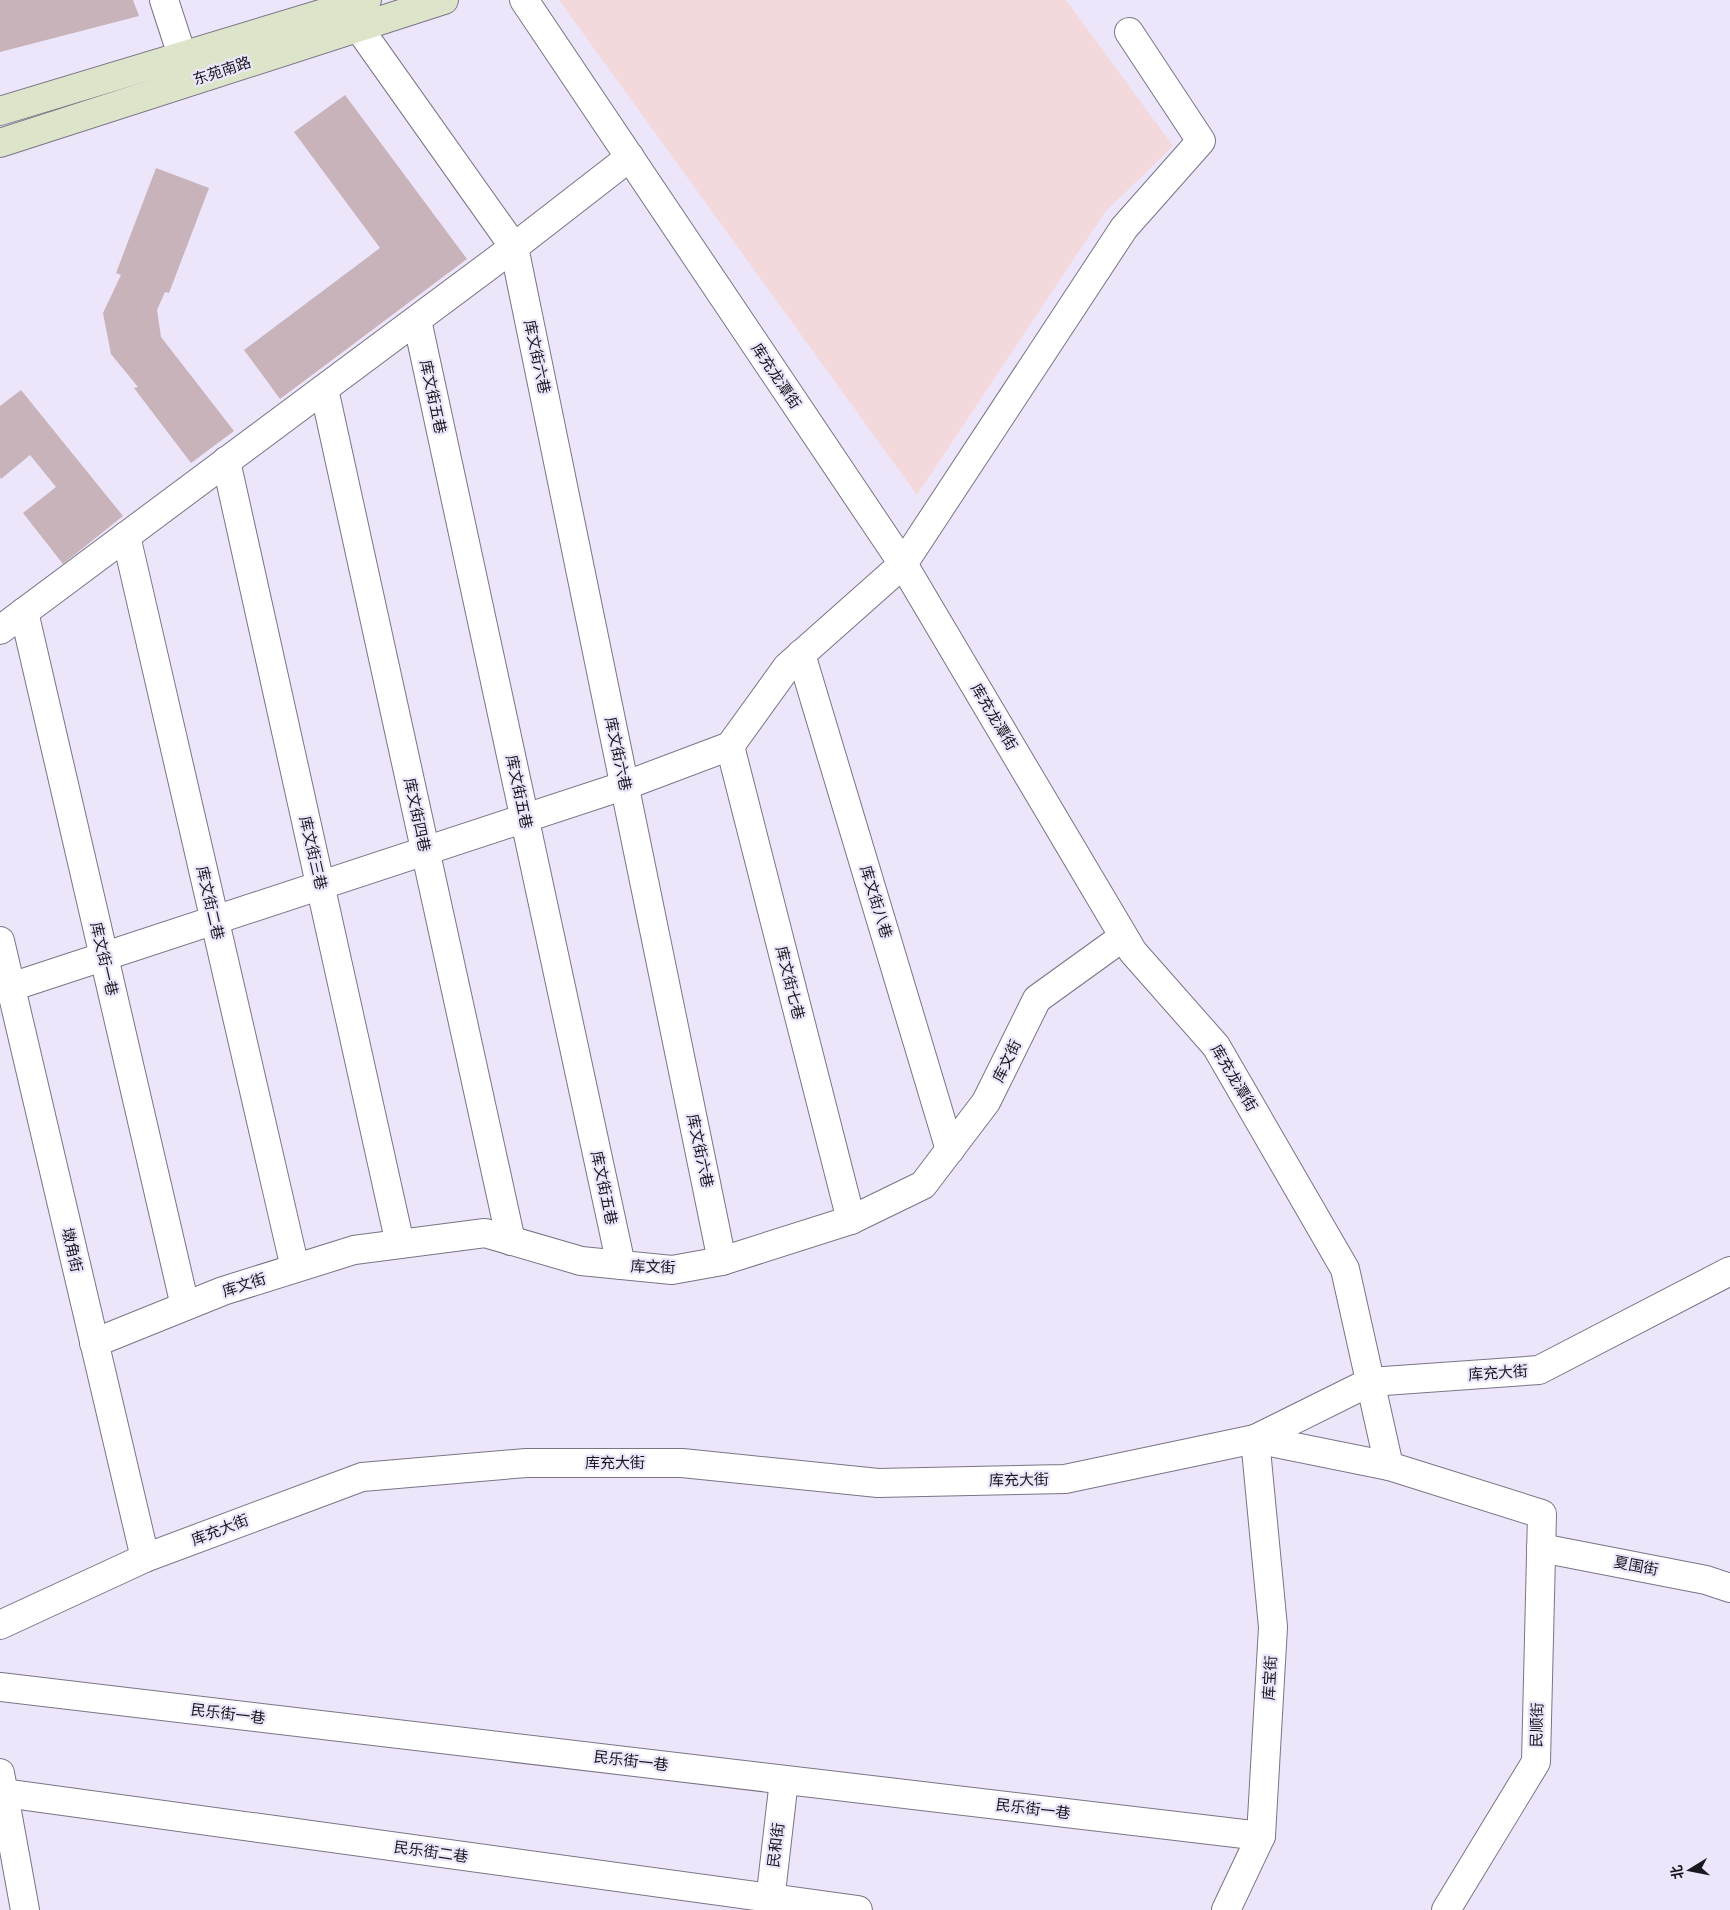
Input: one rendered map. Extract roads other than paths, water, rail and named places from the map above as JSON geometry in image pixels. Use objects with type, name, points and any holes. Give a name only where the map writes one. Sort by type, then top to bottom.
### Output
[{"type":"street","points":[[164,0],[190,81]]},
{"type":"street","name":"东苑南路","points":[[0,111],[367,0]]},
{"type":"street","name":"东苑南路","points":[[0,143],[444,0]]},
{"type":"street","name":"库充龙潭街","points":[[524,0],[903,564],[1132,952],[1216,1046],[1345,1269],[1389,1466]]},
{"type":"street","points":[[358,27],[514,247]]},
{"type":"street","points":[[11,987],[625,785],[730,746],[786,667],[903,564],[1124,228],[1201,141],[1129,32]]},
{"type":"street","points":[[0,630],[417,320],[630,157]]},
{"type":"street","name":"库文街六巷","points":[[514,247],[722,1261]]},
{"type":"street","name":"库文街五巷","points":[[417,320],[621,1265]]},
{"type":"street","name":"库文街四巷","points":[[324,388],[511,1241]]},
{"type":"street","name":"库文街三巷","points":[[226,462],[400,1244]]},
{"type":"street","name":"库文街二巷","points":[[126,536],[295,1268]]},
{"type":"street","name":"库文街一巷","points":[[24,612],[184,1306]]},
{"type":"street","name":"库文街八巷","points":[[801,654],[950,1150]]},
{"type":"street","name":"库文街七巷","points":[[730,746],[851,1220]]},
{"type":"street","name":"库文街","points":[[94,1342],[223,1290],[354,1250],[485,1233],[582,1261],[672,1270],[722,1261],[851,1220],[923,1185],[986,1102],[1037,999],[1123,937]]},
{"type":"street","name":"墩角街","points":[[0,941],[145,1558]]},
{"type":"street","name":"库充大街","points":[[0,1624],[145,1558],[362,1477],[526,1463],[682,1463],[878,1484],[1064,1479],[1255,1439],[1370,1382],[1539,1370],[1730,1271]]},
{"type":"street","name":"库充大街","points":[[1255,1439],[1389,1466],[1542,1514]]},
{"type":"street","name":"库宝街","points":[[1226,1910],[1261,1836],[1273,1627],[1255,1439]]},
{"type":"street","name":"民顺街","points":[[1446,1910],[1536,1762],[1542,1514]]},
{"type":"street","name":"夏围街","points":[[1541,1548],[1706,1580],[1730,1588]]},
{"type":"street","name":"民乐街一巷","points":[[0,1687],[1261,1836]]},
{"type":"street","name":"民和街","points":[[770,1904],[784,1780]]},
{"type":"street","points":[[2,1783],[25,1910]]},
{"type":"street","name":"民乐街二巷","points":[[2,1783],[770,1904],[858,1910]]}]
